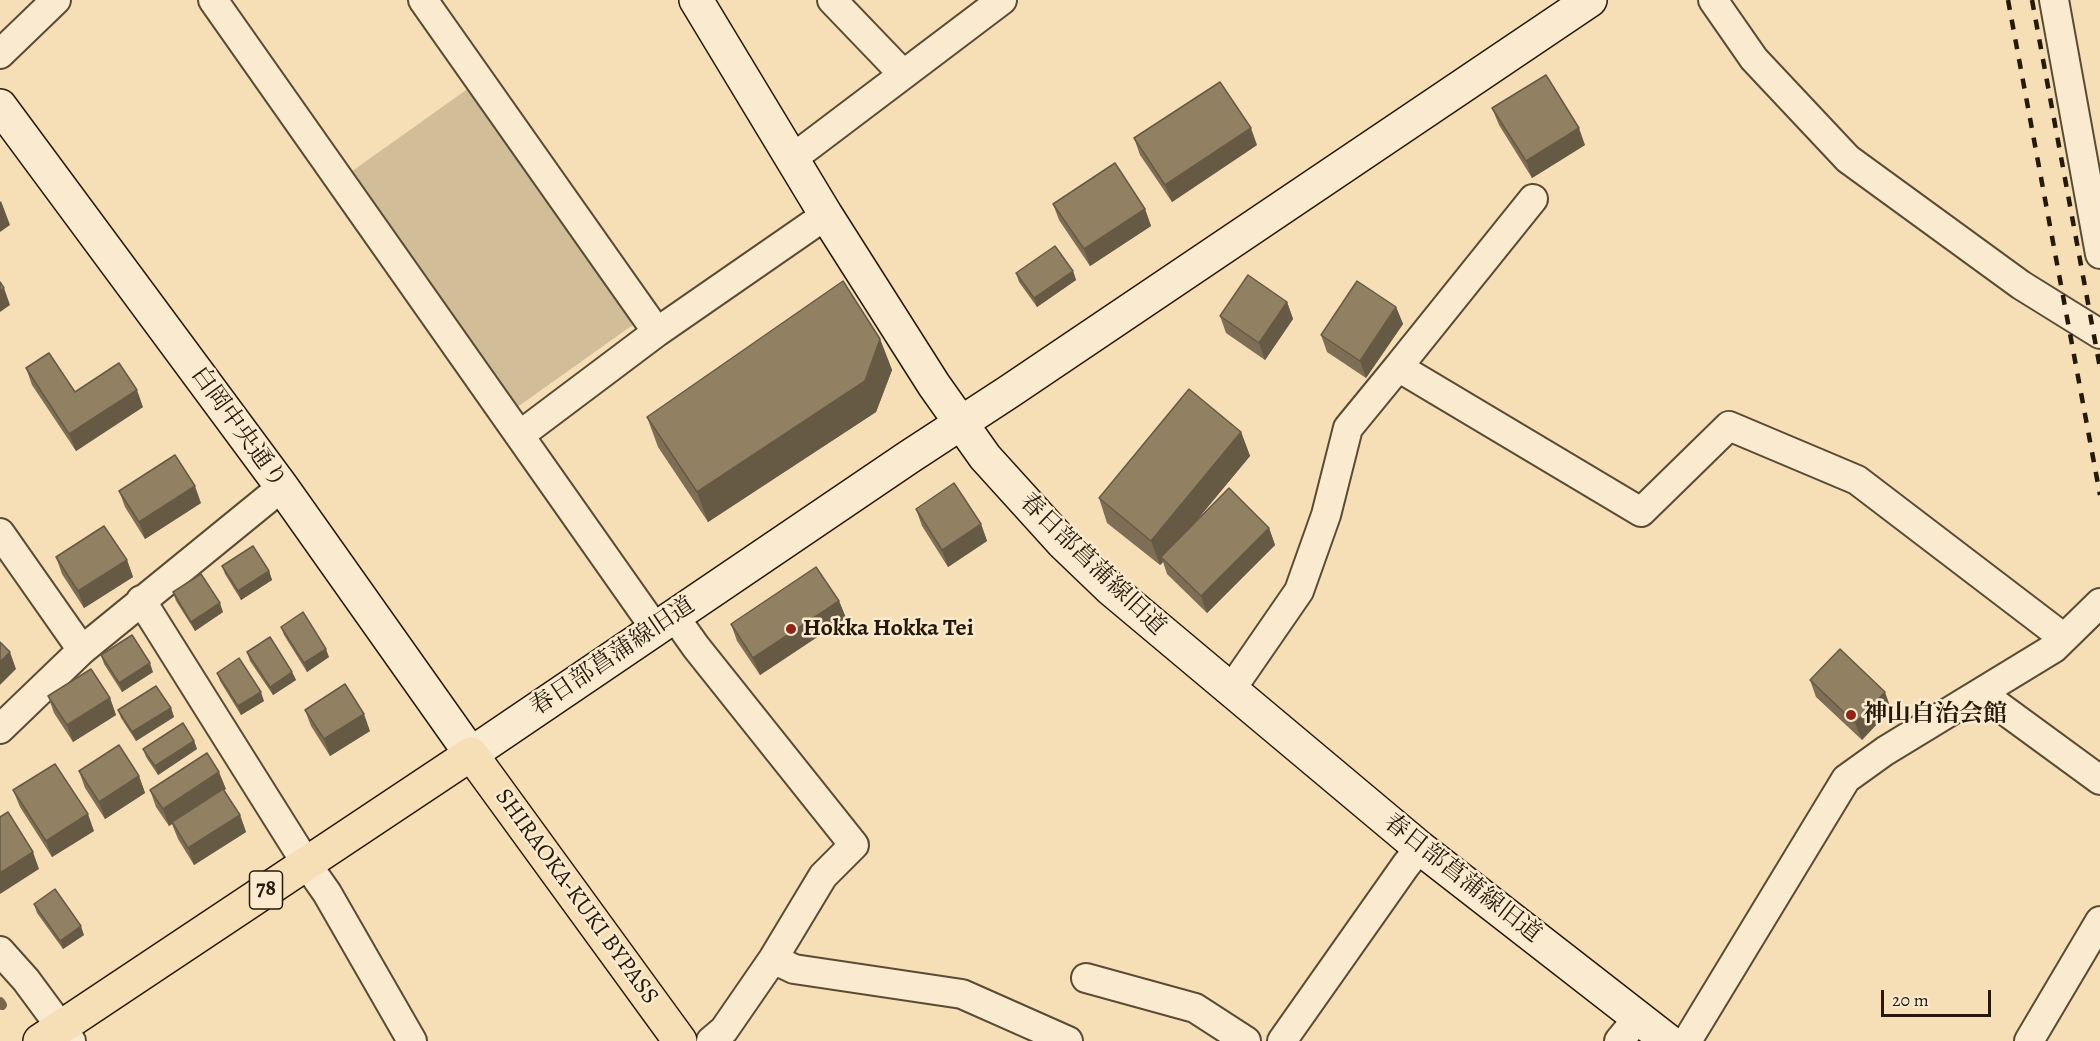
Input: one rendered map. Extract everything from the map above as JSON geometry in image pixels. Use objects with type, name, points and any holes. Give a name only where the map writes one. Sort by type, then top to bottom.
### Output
[{"type":"main road","name":"78","points":[[58,1036],[306,863],[471,754]]},
{"type":"main road","name":"SHIRAOKA-KUKI BYPASS","points":[[471,754],[680,1041]]},
{"type":"street","points":[[0,54],[56,0]]},
{"type":"street","points":[[213,0],[520,435],[665,622],[696,647],[854,845],[823,876],[773,959],[724,1030],[711,1041]]},
{"type":"street","points":[[423,0],[657,332]]},
{"type":"street","points":[[696,0],[826,215],[960,423],[1590,0]]},
{"type":"street","points":[[832,0],[903,74]]},
{"type":"street","points":[[793,158],[1002,0]]},
{"type":"street","points":[[1713,0],[1754,58],[1848,159],[2021,285],[2100,334]]},
{"type":"street","points":[[2054,0],[2100,254]]},
{"type":"street","name":"白岡中央通り","points":[[0,106],[282,488],[471,754]]},
{"type":"street","points":[[1230,691],[1299,591],[1326,515],[1348,428],[1533,200]]},
{"type":"street","points":[[520,435],[657,332],[826,215]]},
{"type":"street","points":[[1398,367],[1641,512],[1729,426],[1857,480],[2064,638]]},
{"type":"street","name":"春日部菖蒲線旧道","points":[[471,754],[960,423],[1005,479],[1062,542],[1111,589],[1420,848],[1629,1029],[1668,1041]]},
{"type":"street","points":[[0,729],[82,650],[282,488]]},
{"type":"street","points":[[0,533],[82,650]]},
{"type":"street","points":[[141,600],[327,893],[412,1041]]},
{"type":"street","points":[[1687,1041],[1845,779],[2054,648],[2100,603]]},
{"type":"street","points":[[1981,693],[2100,780]]},
{"type":"street","points":[[1282,1041],[1420,848]]},
{"type":"street","points":[[2029,1041],[2100,921]]},
{"type":"street","points":[[0,951],[26,980],[58,1036]]},
{"type":"street","points":[[773,959],[794,969],[962,994],[1068,1041]]},
{"type":"street","points":[[1086,978],[1195,1008],[1246,1041]]},
{"type":"shaded area","points":[[469,88],[637,322],[516,408],[348,174]]},
{"type":"building","points":[[1546,75],[1579,128],[1526,161],[1492,108]]},
{"type":"building","points":[[1220,82],[1251,128],[1165,185],[1134,138]]},
{"type":"building","points":[[1115,163],[1145,209],[1084,249],[1053,204]]},
{"type":"building","points":[[1055,246],[1073,271],[1034,298],[1016,273]]},
{"type":"building","points":[[1248,275],[1287,302],[1259,343],[1220,316]]},
{"type":"building","points":[[843,281],[880,339],[865,381],[697,492],[647,417]]},
{"type":"building","points":[[1357,281],[1396,307],[1360,361],[1321,335]]},
{"type":"building","points":[[49,353],[75,392],[119,363],[137,390],[69,434],[26,368]]},
{"type":"building","points":[[1189,389],[1241,432],[1151,541],[1099,498]]},
{"type":"building","points":[[175,455],[195,486],[139,522],[119,491]]},
{"type":"building","points":[[954,483],[981,524],[942,550],[916,509]]},
{"type":"building","points":[[1229,488],[1269,528],[1201,596],[1161,557]]},
{"type":"building","points":[[104,526],[127,560],[78,591],[56,557]]},
{"type":"building","points":[[253,546],[269,571],[238,591],[222,566]]},
{"type":"building","points":[[816,567],[839,601],[753,658],[731,624]]},
{"type":"building","points":[[201,574],[220,603],[191,622],[173,592]]},
{"type":"building","points":[[303,612],[326,649],[304,663],[281,627]]},
{"type":"building","points":[[132,635],[150,663],[119,683],[101,655]]},
{"type":"building","points":[[270,637],[292,672],[270,687],[247,652]]},
{"type":"building","points":[[0,642],[10,652],[0,662]]},
{"type":"building","points":[[1840,649],[1885,692],[1855,723],[1810,680]]},
{"type":"building","points":[[239,658],[261,692],[238,706],[217,673]]},
{"type":"building","points":[[91,669],[110,698],[67,725],[48,696]]},
{"type":"building","points":[[345,684],[364,714],[324,739],[305,710]]},
{"type":"building","points":[[156,686],[171,708],[132,732],[118,710]]},
{"type":"building","points":[[183,723],[194,741],[155,766],[143,749]]},
{"type":"building","points":[[119,745],[139,776],[99,802],[79,771]]},
{"type":"building","points":[[207,753],[219,772],[163,809],[150,790]]},
{"type":"building","points":[[55,764],[88,814],[46,841],[13,790]]},
{"type":"building","points":[[223,789],[240,815],[188,848],[172,822]]},
{"type":"building","points":[[8,812],[33,852],[0,873],[0,817]]},
{"type":"building","points":[[55,889],[81,926],[60,941],[34,904]]},
{"type":"railway","points":[[2008,0],[2100,495]]},
{"type":"railway","points":[[2032,0],[2100,368]]},
{"type":"place","name":"Hokka Hokka Tei","points":[[791,629]]},
{"type":"place","name":"神山自治会館","points":[[1851,715]]}]
